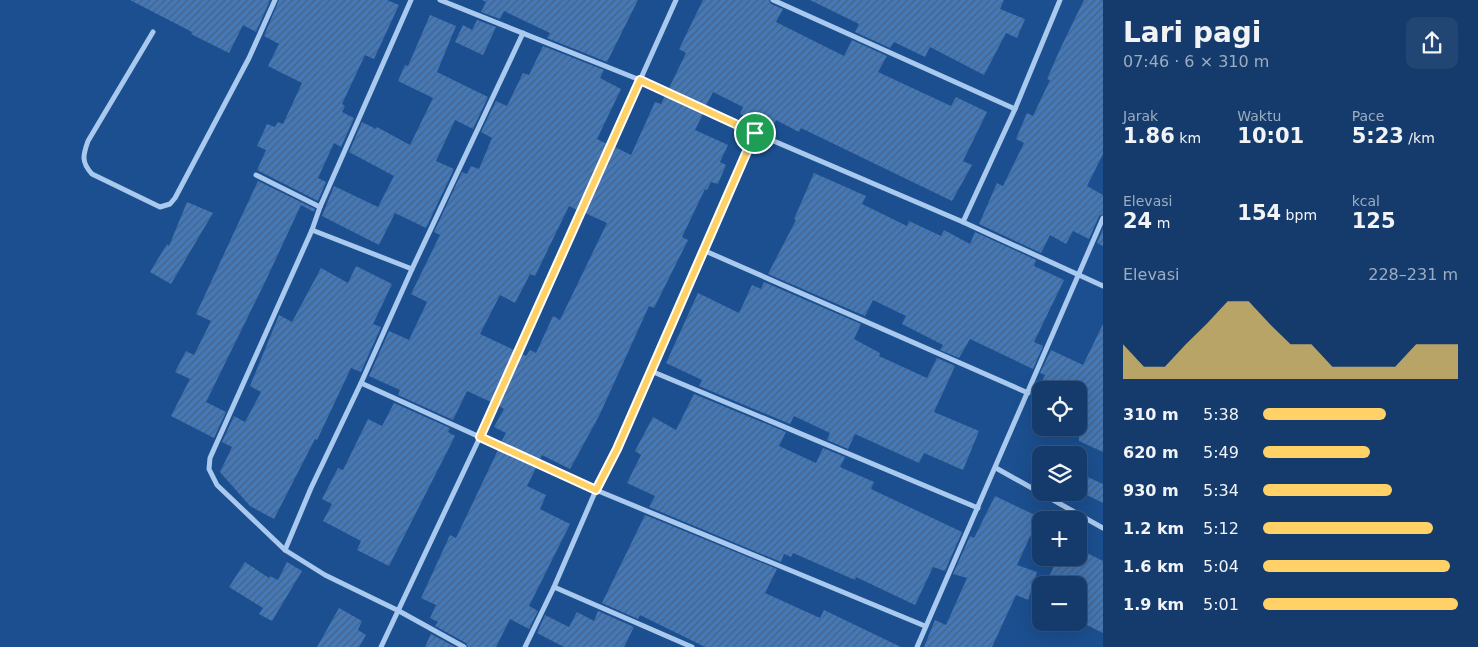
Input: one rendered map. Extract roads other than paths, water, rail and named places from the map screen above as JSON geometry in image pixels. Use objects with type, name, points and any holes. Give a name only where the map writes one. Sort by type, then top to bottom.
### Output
[{"type":"street","points":[[153,32],[88,141],[84,155],[86,167],[92,174],[160,206],[170,204],[175,198],[248,58],[275,0]]},
{"type":"street","points":[[411,0],[320,207],[312,230],[210,458],[209,469],[217,485],[285,550],[325,575],[399,611],[464,647]]},
{"type":"street","points":[[440,0],[640,80],[755,133],[963,222],[1103,286]]},
{"type":"street","points":[[381,647],[480,437],[676,0]]},
{"type":"street","points":[[773,0],[1014,109]]},
{"type":"street","points":[[963,222],[1060,0]]},
{"type":"street","points":[[285,550],[311,488],[523,33]]},
{"type":"street","points":[[525,647],[554,587],[596,490],[617,449],[755,133]]},
{"type":"street","points":[[256,175],[320,207]]},
{"type":"street","points":[[917,647],[1103,218]]},
{"type":"street","points":[[312,230],[412,269]]},
{"type":"street","points":[[703,250],[1028,393]]},
{"type":"street","points":[[651,372],[978,508]]},
{"type":"street","points":[[361,383],[596,490],[925,626]]},
{"type":"street","points":[[996,468],[1103,528]]},
{"type":"street","points":[[554,587],[692,647]]}]
